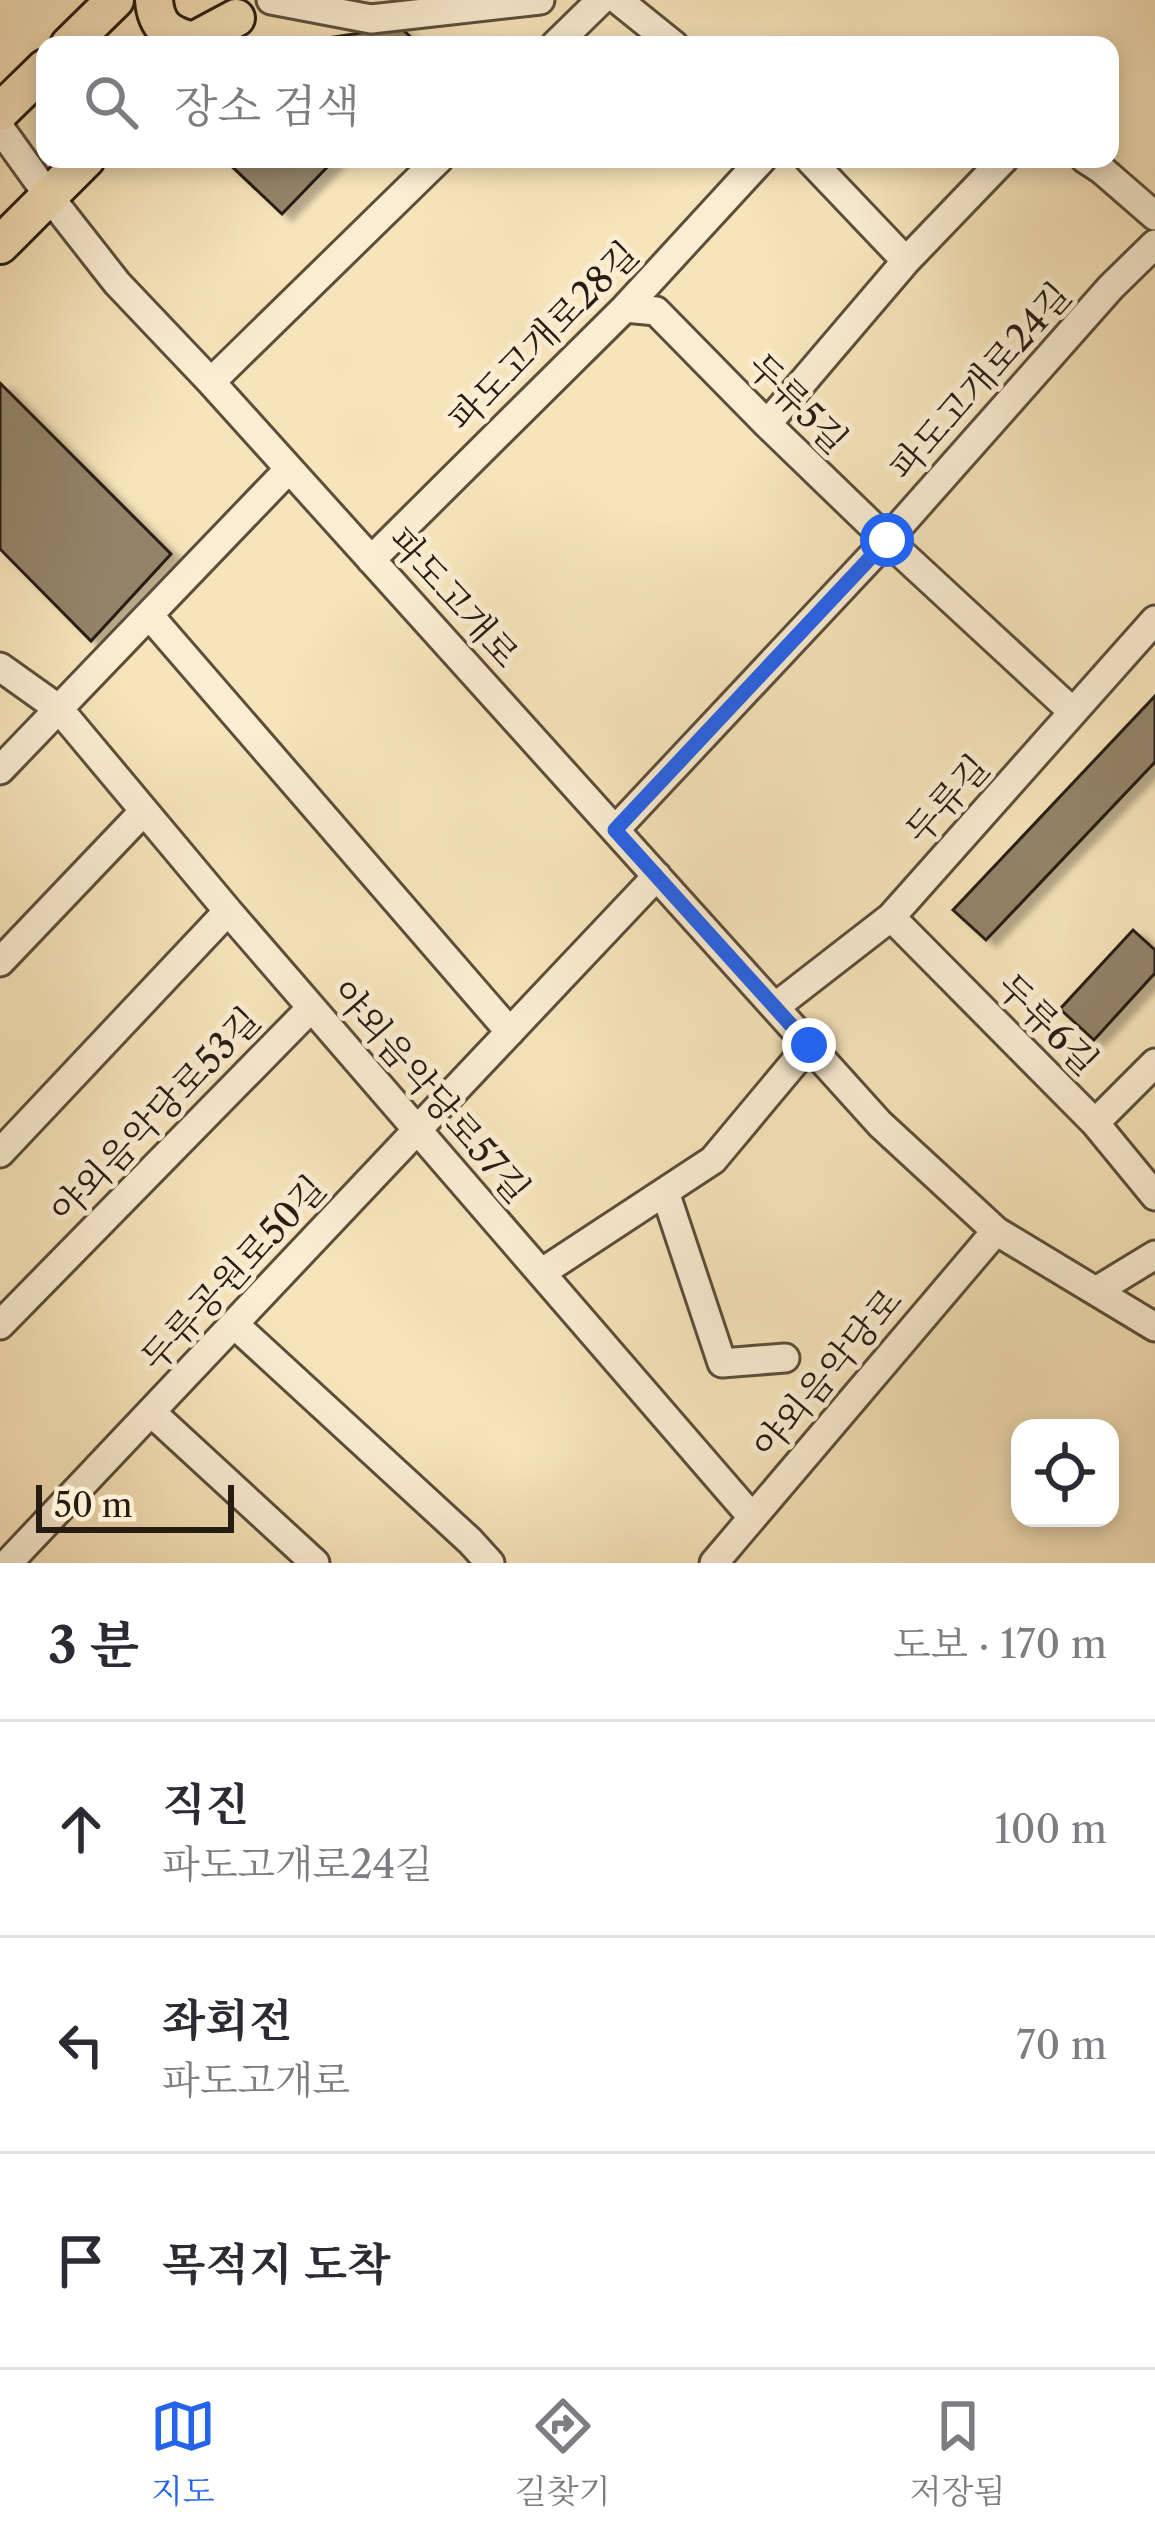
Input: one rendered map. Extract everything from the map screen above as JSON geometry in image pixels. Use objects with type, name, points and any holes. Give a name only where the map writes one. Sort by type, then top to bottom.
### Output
[{"type":"main road","points":[[78,36],[116,0]]},
{"type":"main road","points":[[154,0],[155,16],[173,36]]},
{"type":"main road","points":[[201,36],[245,9]]},
{"type":"main road","points":[[216,36],[245,9]]},
{"type":"main road","points":[[0,112],[36,77]]},
{"type":"main road","points":[[0,245],[76,168]]},
{"type":"street","points":[[272,0],[370,19],[540,0]]},
{"type":"street","points":[[564,36],[601,0]]},
{"type":"street","points":[[618,0],[663,36]]},
{"type":"street","name":"파도고개로","points":[[0,128],[117,283],[212,382],[880,1124],[996,1231],[1155,1327]]},
{"type":"street","points":[[212,382],[430,168]]},
{"type":"street","name":"파도고개로28길","points":[[371,560],[625,308],[754,168]]},
{"type":"street","points":[[818,168],[906,260]]},
{"type":"street","points":[[767,424],[906,260],[995,168]]},
{"type":"street","points":[[1099,168],[1155,216]]},
{"type":"street","name":"파도고개로24길","points":[[615,830],[1155,244]]},
{"type":"street","name":"두류5길","points":[[625,308],[656,311],[887,540],[1073,712]]},
{"type":"street","points":[[0,770],[289,469]]},
{"type":"street","points":[[149,615],[510,1032]]},
{"type":"street","name":"두류길","points":[[776,1007],[891,917],[1155,620]]},
{"type":"street","name":"야외음악당로57길","points":[[0,667],[59,709],[752,1517]]},
{"type":"street","points":[[0,962],[144,811]]},
{"type":"street","name":"두류공원로50길","points":[[10,1558],[657,876]]},
{"type":"street","points":[[0,1153],[228,911]]},
{"type":"street","name":"두류6길","points":[[891,917],[1095,1123],[1155,1063]]},
{"type":"street","name":"야외음악당로53길","points":[[0,1325],[311,1007]]},
{"type":"street","points":[[541,1273],[713,1160],[809,1045]]},
{"type":"street","points":[[1095,1123],[1155,1196]]},
{"type":"street","name":"야외음악당로","points":[[665,1192],[722,1364],[784,1358]]},
{"type":"street","name":"야외음악당로","points":[[714,1563],[996,1231]]},
{"type":"street","points":[[1096,1291],[1155,1255]]},
{"type":"street","points":[[234,1324],[490,1563]]},
{"type":"street","points":[[151,1412],[315,1563]]},
{"type":"building","points":[[400,27],[410,36],[341,36]]},
{"type":"building","points":[[233,168],[326,168],[282,214]]},
{"type":"building","points":[[0,383],[171,554],[91,641],[0,549]]},
{"type":"building","points":[[1155,696],[1155,762],[986,940],[953,910]]},
{"type":"building","points":[[1133,930],[1155,950],[1155,973],[1094,1040],[1060,1009]]},
{"type":"route","points":[[809,1045],[615,830],[887,540]]}]
